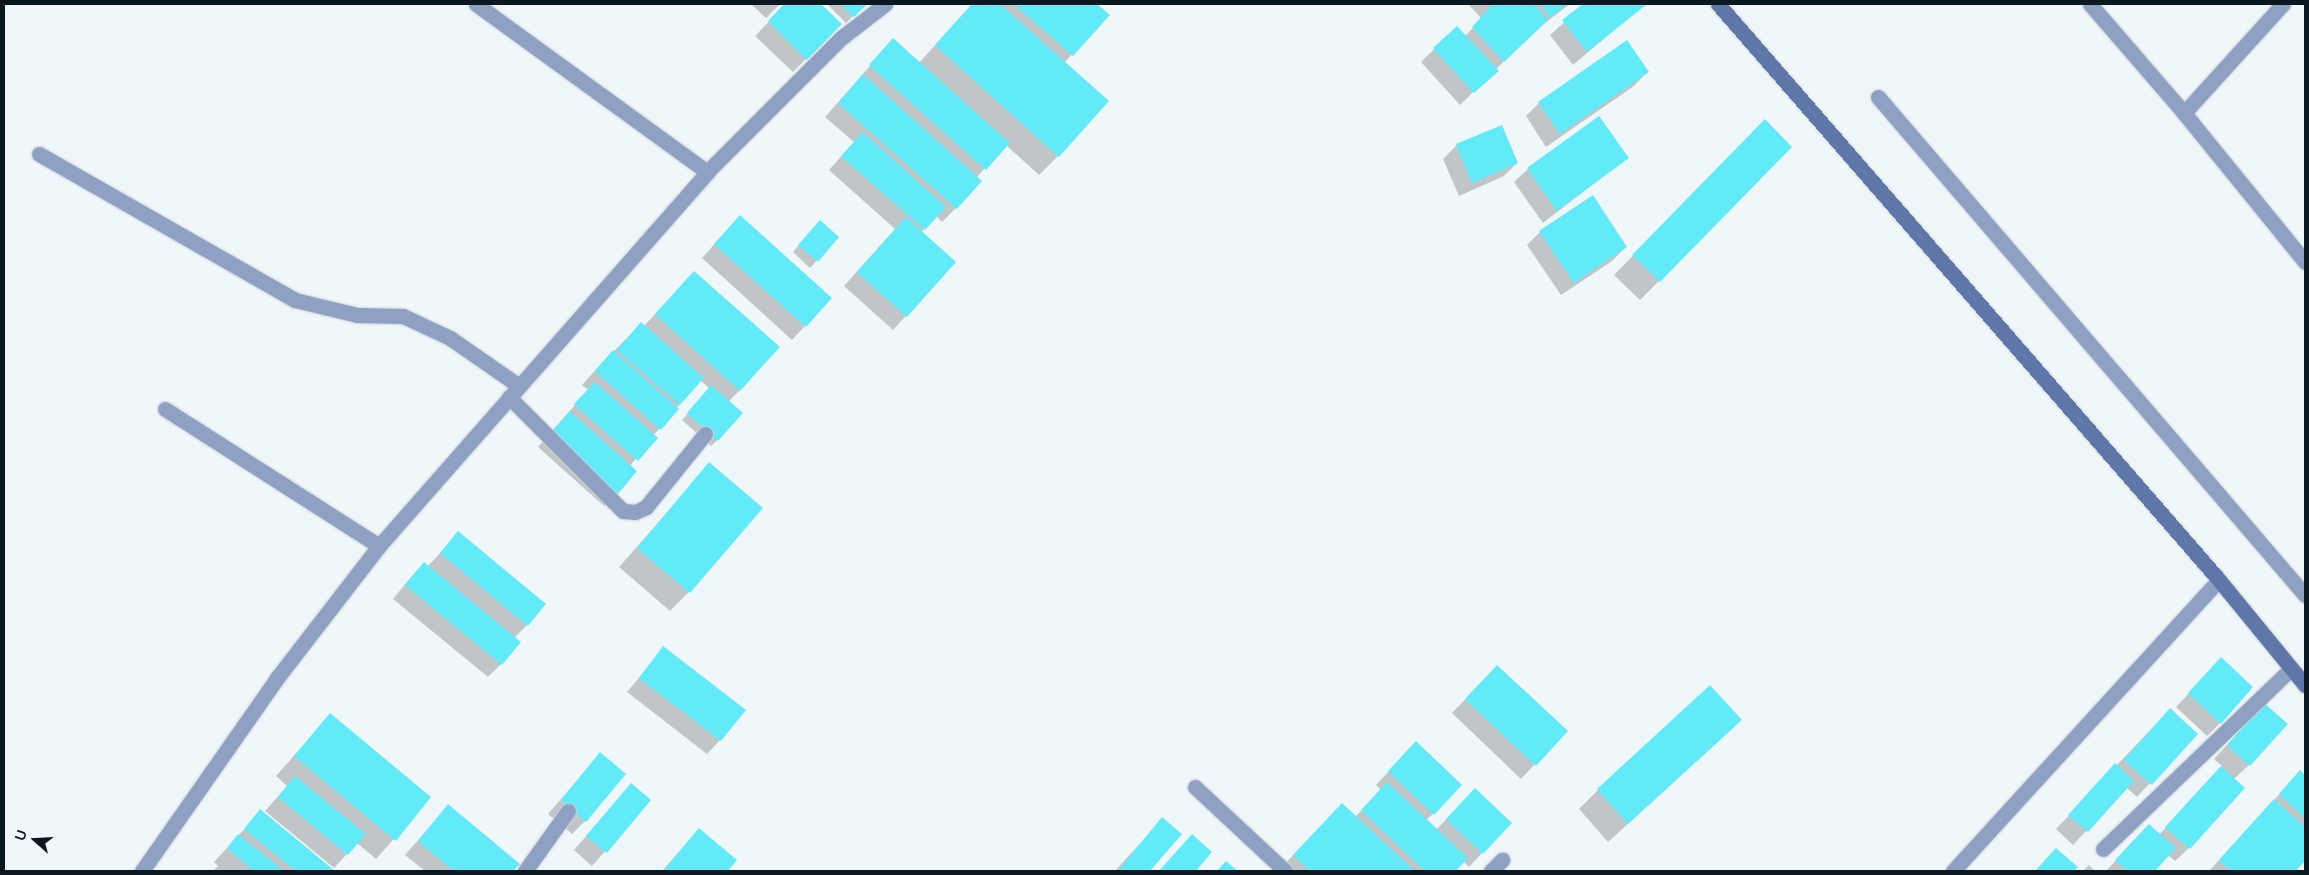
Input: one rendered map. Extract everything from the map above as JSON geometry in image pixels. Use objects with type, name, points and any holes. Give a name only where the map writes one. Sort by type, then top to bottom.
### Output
[{"type":"street","points":[[476,4],[707,172]]},
{"type":"street","points":[[142,871],[277,678],[379,546],[707,172],[841,38],[885,4]]},
{"type":"street","points":[[1718,4],[2219,580],[2305,685]]},
{"type":"street","points":[[2090,4],[2184,113],[2305,262]]},
{"type":"street","points":[[2184,113],[2284,4]]},
{"type":"street","points":[[1878,97],[2305,594]]},
{"type":"street","points":[[40,154],[295,300],[357,315],[403,316],[450,338],[514,392],[623,511],[635,512],[646,507],[705,434]]},
{"type":"street","points":[[165,409],[379,546]]},
{"type":"street","points":[[1953,871],[2219,580]]},
{"type":"street","points":[[2103,849],[2291,669]]},
{"type":"street","points":[[1195,787],[1285,871]]},
{"type":"street","points":[[525,871],[568,811]]},
{"type":"street","points":[[1491,871],[1502,860]]},
{"type":"building","points":[[784,4],[821,4],[842,24],[807,60],[768,21]]},
{"type":"building","points":[[840,4],[867,4],[854,17]]},
{"type":"building","points":[[972,4],[1000,4],[1109,101],[1059,157],[935,45]]},
{"type":"building","points":[[1014,4],[1097,4],[1110,15],[1073,56]]},
{"type":"building","points":[[1493,4],[1534,4],[1548,20],[1504,62],[1472,27]]},
{"type":"building","points":[[1540,4],[1568,4],[1551,17]]},
{"type":"building","points":[[1583,4],[1646,5],[1587,52],[1562,20]]},
{"type":"building","points":[[1457,26],[1499,71],[1474,93],[1433,48]]},
{"type":"building","points":[[893,38],[1010,143],[986,170],[869,65]]},
{"type":"building","points":[[1627,40],[1649,72],[1560,134],[1538,102]]},
{"type":"building","points":[[863,74],[982,181],[957,209],[838,103]]},
{"type":"building","points":[[1599,116],[1629,158],[1557,211],[1527,168]]},
{"type":"building","points":[[1765,119],[1792,147],[1660,282],[1632,255]]},
{"type":"building","points":[[1502,125],[1518,163],[1472,183],[1456,144]]},
{"type":"building","points":[[863,132],[946,207],[925,230],[841,156]]},
{"type":"building","points":[[1593,195],[1627,247],[1574,283],[1539,231]]},
{"type":"building","points":[[740,215],[832,298],[806,327],[714,244]]},
{"type":"building","points":[[906,217],[956,262],[907,317],[857,272]]},
{"type":"building","points":[[820,220],[839,237],[818,262],[798,245]]},
{"type":"building","points":[[694,271],[780,347],[740,391],[655,314]]},
{"type":"building","points":[[641,322],[704,378],[680,405],[617,350]]},
{"type":"building","points":[[613,350],[679,409],[661,430],[595,371]]},
{"type":"building","points":[[595,382],[658,438],[638,461],[574,404]]},
{"type":"building","points":[[711,385],[743,413],[718,441],[687,413]]},
{"type":"building","points":[[570,411],[637,471],[618,494],[551,433]]},
{"type":"building","points":[[709,462],[763,508],[690,593],[637,548]]},
{"type":"building","points":[[458,531],[546,604],[528,626],[440,553]]},
{"type":"building","points":[[424,562],[521,642],[502,665],[405,585]]},
{"type":"building","points":[[663,646],[746,710],[721,741],[639,678]]},
{"type":"building","points":[[2221,657],[2253,687],[2221,724],[2188,693]]},
{"type":"building","points":[[1497,665],[1568,731],[1536,766],[1465,699]]},
{"type":"building","points":[[1710,685],[1742,720],[1628,824],[1597,789]]},
{"type":"building","points":[[2264,703],[2288,724],[2250,766],[2227,745]]},
{"type":"building","points":[[2170,708],[2198,734],[2152,785],[2124,760]]},
{"type":"building","points":[[330,713],[431,797],[396,841],[294,756]]},
{"type":"building","points":[[1416,741],[1462,785],[1434,815],[1388,771]]},
{"type":"building","points":[[600,752],[626,774],[586,822],[561,800]]},
{"type":"building","points":[[2115,763],[2134,781],[2088,832],[2068,815]]},
{"type":"building","points":[[2221,766],[2245,788],[2190,849],[2165,827]]},
{"type":"building","points":[[2300,770],[2305,775],[2305,818],[2279,794]]},
{"type":"building","points":[[295,776],[366,834],[348,855],[278,797]]},
{"type":"building","points":[[1387,782],[1468,858],[1456,871],[1425,871],[1361,810]]},
{"type":"building","points":[[631,783],[651,800],[607,853],[586,836]]},
{"type":"building","points":[[1475,788],[1512,823],[1483,854],[1446,819]]},
{"type":"building","points":[[2274,799],[2305,827],[2305,861],[2296,871],[2231,871],[2219,860]]},
{"type":"building","points":[[1342,803],[1415,871],[1310,871],[1293,855]]},
{"type":"building","points":[[448,804],[520,864],[513,871],[454,871],[418,841]]},
{"type":"building","points":[[260,809],[335,871],[296,871],[244,829]]},
{"type":"building","points":[[1162,817],[1182,834],[1150,871],[1118,871]]},
{"type":"building","points":[[2149,824],[2176,848],[2155,871],[2128,871],[2115,860]]},
{"type":"building","points":[[699,828],[737,860],[728,871],[663,871]]},
{"type":"building","points":[[238,834],[284,871],[254,871],[227,848]]},
{"type":"building","points":[[1192,834],[1212,852],[1196,871],[1159,871]]},
{"type":"building","points":[[2056,848],[2078,867],[2074,871],[2035,871]]},
{"type":"building","points":[[1226,861],[1238,871],[1217,871]]}]
